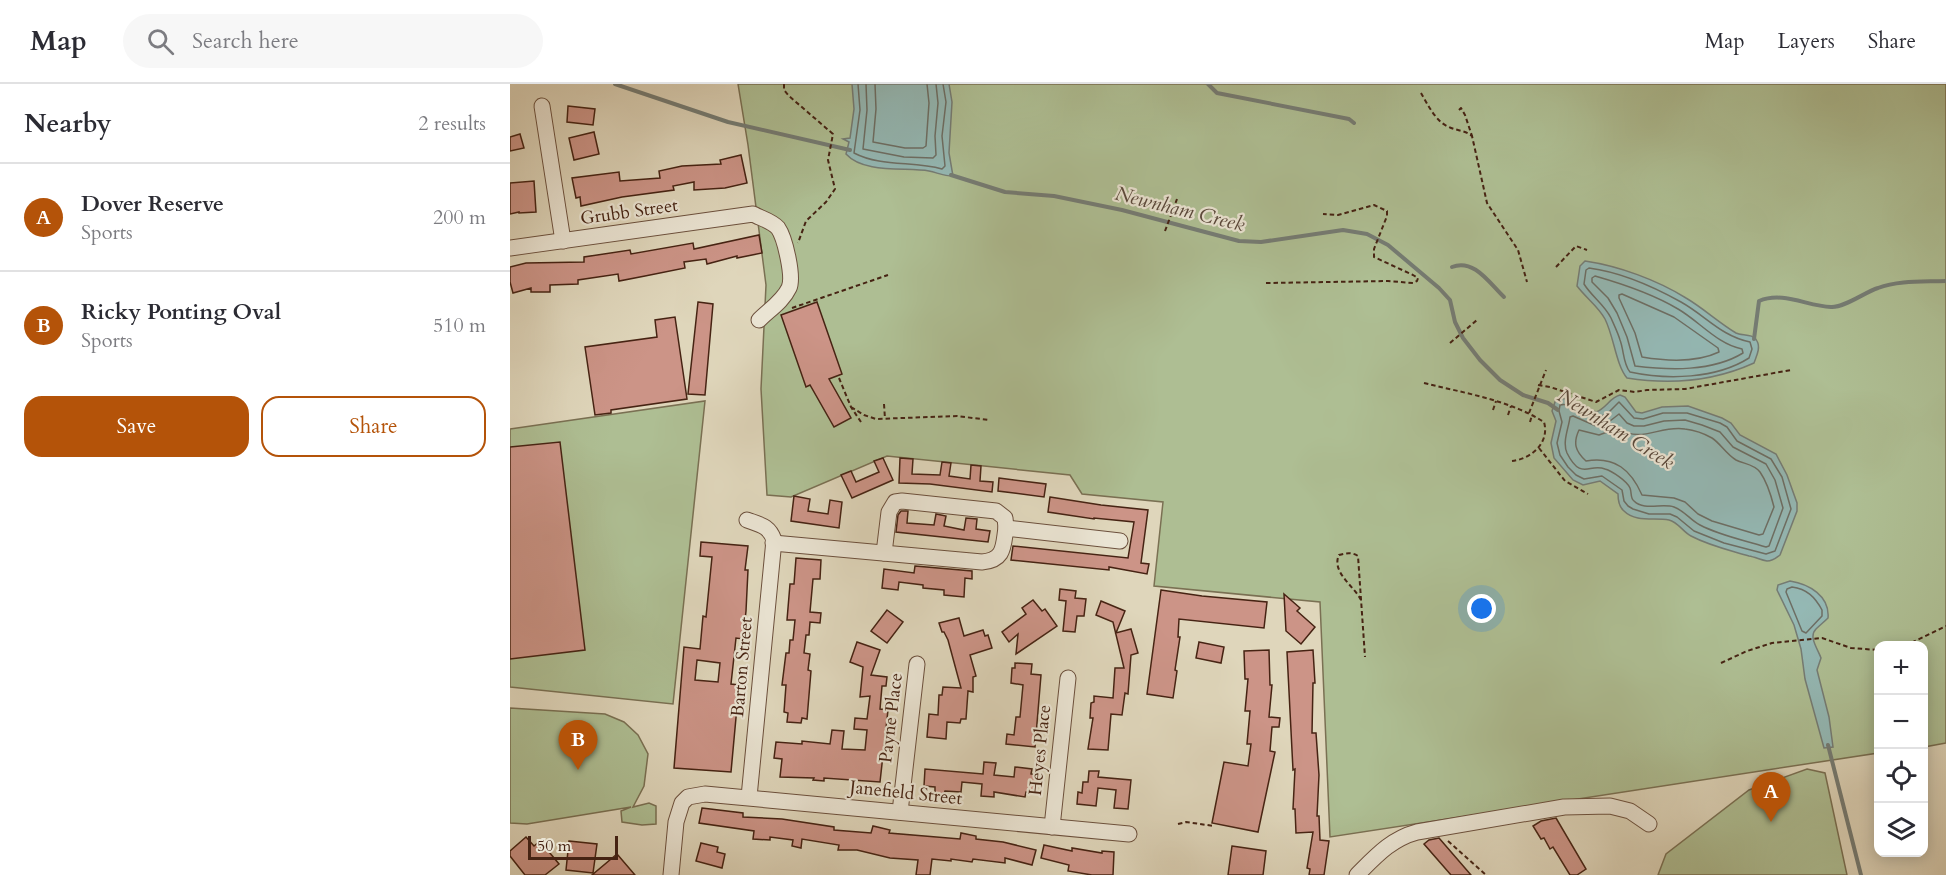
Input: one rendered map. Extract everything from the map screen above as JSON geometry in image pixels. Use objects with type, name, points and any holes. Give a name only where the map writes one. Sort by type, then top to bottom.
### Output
[{"type":"street","points":[[542,106],[563,241]]},
{"type":"street","name":"Grubb Street","points":[[510,248],[753,214],[778,228],[792,275],[789,288],[772,309]]},
{"type":"street","points":[[759,320],[772,309]]},
{"type":"street","points":[[747,520],[766,526],[771,531],[773,541],[884,553],[992,561],[1002,551],[1006,528],[1005,518],[996,511],[895,502],[889,512],[884,553]]},
{"type":"street","points":[[1006,528],[1120,541]]},
{"type":"street","name":"Barton Street","points":[[749,797],[773,541]]},
{"type":"street","name":"Payne Place","points":[[900,812],[917,664]]},
{"type":"street","name":"Heyes Place","points":[[1052,827],[1068,678]]},
{"type":"street","name":"Janefield Street","points":[[671,875],[676,822],[682,803],[688,797],[705,794],[1129,834]]},
{"type":"street","points":[[1357,875],[1388,845],[1402,836],[1437,828],[1564,807],[1611,806],[1630,811],[1649,824]]},
{"type":"path","points":[[784,84],[784,90],[789,96],[833,134],[828,160],[835,189],[826,202],[806,221],[798,243]]},
{"type":"path","points":[[1421,93],[1443,124],[1468,132],[1472,136]]},
{"type":"path","points":[[1459,110],[1461,108],[1466,114],[1487,202],[1518,250],[1527,282]]},
{"type":"path","points":[[1166,230],[1171,210],[1177,199]]},
{"type":"path","points":[[1266,283],[1388,281],[1413,283],[1417,281],[1418,278],[1413,275],[1374,257],[1374,247],[1387,211],[1374,205],[1338,215],[1323,214]]},
{"type":"path","points":[[1556,267],[1576,246],[1587,250]]},
{"type":"path","points":[[772,309],[779,313],[888,275]]},
{"type":"path","points":[[1450,343],[1477,320]]},
{"type":"path","points":[[1530,422],[1538,387],[1546,370]]},
{"type":"path","points":[[1538,387],[1596,402],[1619,390],[1635,392],[1685,389],[1791,370]]},
{"type":"path","points":[[839,378],[851,407],[861,422]]},
{"type":"path","points":[[1424,383],[1496,401],[1544,422],[1546,428],[1539,448],[1523,460],[1512,461]]},
{"type":"path","points":[[1493,410],[1496,401]]},
{"type":"path","points":[[884,404],[885,419]]},
{"type":"path","points":[[1508,415],[1511,406]]},
{"type":"path","points":[[851,407],[876,419],[957,416],[989,420]]},
{"type":"path","points":[[1539,448],[1564,481],[1588,494]]},
{"type":"path","points":[[1361,600],[1341,574],[1337,565],[1339,555],[1346,553],[1358,556],[1365,657]]},
{"type":"path","points":[[1914,641],[1946,626]]},
{"type":"path","points":[[1721,663],[1763,645],[1822,638],[1851,648],[1874,650]]},
{"type":"path","points":[[1178,824],[1186,822],[1214,826]]},
{"type":"path","points":[[1437,828],[1486,875]]},
{"type":"green space","points":[[738,84],[1946,84],[1946,743],[1928,746],[1928,641],[1874,641],[1874,754],[1330,837],[1320,602],[1154,586],[1163,502],[1082,494],[1070,475],[887,456],[791,497],[767,495],[761,389],[766,285]]},
{"type":"green space","points":[[705,401],[673,704],[510,687],[510,429]]},
{"type":"green space","points":[[510,708],[605,714],[624,722],[638,735],[648,754],[644,786],[633,807],[649,803],[656,806],[656,824],[642,825],[622,822],[621,811],[631,807],[527,824],[510,823]]},
{"type":"green space","points":[[1807,769],[1825,773],[1847,875],[1658,875],[1666,854],[1749,790]]},
{"type":"water","points":[[852,84],[949,84],[952,102],[949,153],[953,176],[929,171],[863,165],[846,154],[849,142],[843,139],[850,138],[854,109]]},
{"type":"water","points":[[1585,261],[1624,270],[1663,285],[1736,333],[1755,338],[1758,352],[1754,363],[1723,374],[1691,380],[1660,381],[1627,378],[1620,366],[1605,319],[1577,286],[1580,266]]},
{"type":"water","points":[[1620,395],[1625,397],[1636,412],[1642,413],[1662,407],[1688,406],[1722,418],[1731,423],[1740,435],[1776,454],[1787,475],[1797,503],[1797,511],[1780,555],[1773,560],[1765,561],[1698,539],[1669,520],[1634,517],[1621,508],[1618,494],[1600,481],[1583,485],[1573,480],[1554,458],[1551,443],[1556,421],[1552,411],[1556,399],[1572,400],[1596,412]]},
{"type":"water","points":[[1790,581],[1817,592],[1826,603],[1828,610],[1828,618],[1816,629],[1813,636],[1821,658],[1817,670],[1829,717],[1833,747],[1824,748],[1805,679],[1801,649],[1794,625],[1777,590],[1778,585]]},
{"type":"building","points":[[568,106],[595,109],[593,125],[567,122]]},
{"type":"building","points":[[594,132],[599,154],[574,160],[569,138]]},
{"type":"building","points":[[520,134],[524,148],[510,151],[510,137]]},
{"type":"building","points":[[741,155],[747,183],[725,188],[694,190],[694,182],[673,186],[674,190],[622,197],[581,206],[580,197],[576,198],[572,178],[619,172],[620,181],[660,178],[659,171],[682,166],[721,164],[720,160]]},
{"type":"building","points":[[534,181],[536,212],[510,214],[510,183]]},
{"type":"building","points":[[759,235],[762,253],[737,258],[737,256],[707,264],[706,259],[684,262],[685,268],[619,281],[618,274],[578,280],[578,284],[550,285],[550,292],[531,292],[531,288],[513,293],[510,282],[510,267],[526,263],[584,262],[584,257],[630,250],[631,254],[693,243],[694,249]]},
{"type":"building","points":[[698,302],[713,304],[705,395],[688,394]]},
{"type":"building","points":[[817,302],[842,374],[829,379],[851,418],[834,427],[810,385],[806,387],[781,315]]},
{"type":"building","points":[[675,317],[687,399],[611,410],[611,413],[595,415],[585,347],[657,337],[655,320]]},
{"type":"building","points":[[560,442],[585,650],[510,659],[510,447]]},
{"type":"building","points":[[883,458],[893,480],[852,498],[841,475],[851,471],[856,482],[879,472],[874,461]]},
{"type":"building","points":[[900,458],[913,459],[912,474],[940,475],[942,462],[951,463],[949,476],[970,479],[971,465],[981,466],[980,481],[993,482],[992,492],[930,484],[899,483]]},
{"type":"building","points":[[999,478],[1046,484],[1044,497],[998,491]]},
{"type":"building","points":[[794,496],[810,499],[808,511],[828,514],[830,500],[842,502],[839,528],[791,521]]},
{"type":"building","points":[[1050,497],[1148,510],[1141,563],[1149,564],[1147,574],[1109,567],[1109,570],[1011,560],[1013,546],[1128,558],[1134,522],[1048,512]]},
{"type":"building","points":[[901,511],[908,511],[907,523],[934,525],[936,514],[946,516],[944,526],[964,530],[966,518],[977,519],[976,529],[990,531],[988,542],[896,532],[898,515]]},
{"type":"building","points":[[701,542],[748,546],[743,639],[736,638],[731,684],[739,685],[731,772],[674,768],[684,647],[700,649],[703,616],[706,617],[712,557],[700,556]],"holes":[[[697,660],[720,663],[718,682],[695,680]]]},
{"type":"building","points":[[796,558],[821,560],[820,579],[813,579],[810,612],[821,613],[820,623],[810,622],[809,635],[806,635],[804,653],[810,654],[808,670],[811,671],[807,719],[802,718],[801,723],[787,722],[788,713],[784,712],[786,685],[782,685],[786,653],[789,653],[790,640],[793,640],[795,620],[787,620],[790,584],[794,584]]},
{"type":"building","points":[[915,566],[972,571],[972,579],[965,578],[964,597],[944,595],[944,590],[899,582],[898,590],[882,588],[884,569],[914,573]]},
{"type":"building","points":[[1060,589],[1076,591],[1075,598],[1086,599],[1084,616],[1077,616],[1075,632],[1063,631],[1066,601],[1059,600]]},
{"type":"building","points":[[1161,590],[1267,602],[1264,628],[1179,619],[1178,637],[1180,637],[1173,698],[1147,694]]},
{"type":"building","points":[[1284,594],[1300,608],[1297,611],[1315,627],[1301,644],[1286,631]]},
{"type":"building","points":[[1033,600],[1042,611],[1045,609],[1057,626],[1016,654],[1018,634],[1009,642],[1002,632],[1026,614],[1022,608]]},
{"type":"building","points":[[1101,601],[1125,611],[1116,633],[1131,629],[1138,653],[1131,655],[1128,694],[1125,693],[1122,715],[1111,714],[1108,750],[1088,749],[1093,718],[1090,718],[1091,703],[1094,702],[1094,696],[1113,698],[1115,668],[1124,668],[1113,622],[1096,615]]},
{"type":"building","points":[[887,610],[903,622],[887,643],[871,631]]},
{"type":"building","points":[[959,618],[964,636],[983,630],[985,636],[988,635],[992,648],[970,655],[976,676],[973,677],[973,692],[968,691],[966,719],[961,719],[960,723],[947,722],[946,739],[927,737],[929,714],[938,715],[939,695],[942,695],[943,687],[961,688],[948,640],[939,623]]},
{"type":"building","points":[[857,642],[880,650],[871,675],[887,677],[886,686],[882,686],[880,709],[888,710],[880,782],[780,777],[782,759],[774,758],[776,742],[802,744],[802,741],[830,744],[832,730],[844,731],[842,749],[865,750],[867,730],[854,729],[855,718],[867,719],[870,696],[860,697],[863,667],[850,662]]},
{"type":"building","points":[[1199,642],[1224,647],[1221,663],[1196,658]]},
{"type":"building","points":[[1269,650],[1270,685],[1272,685],[1269,717],[1280,718],[1279,727],[1272,727],[1270,751],[1275,752],[1258,832],[1212,823],[1224,762],[1248,766],[1251,744],[1247,744],[1250,711],[1245,711],[1248,679],[1245,679],[1244,651]]},
{"type":"building","points":[[1313,650],[1315,683],[1313,683],[1312,733],[1316,733],[1319,775],[1317,816],[1319,816],[1320,840],[1329,841],[1324,875],[1309,875],[1310,869],[1307,868],[1313,832],[1296,833],[1295,809],[1293,809],[1295,769],[1293,770],[1287,652]]},
{"type":"building","points":[[1015,663],[1032,664],[1031,674],[1041,675],[1035,747],[1006,744],[1007,734],[1014,735],[1016,717],[1020,717],[1023,685],[1011,683],[1012,668],[1015,668]]},
{"type":"building","points":[[984,762],[996,763],[994,775],[1014,777],[1015,767],[1032,769],[1031,774],[1037,775],[1035,793],[1026,792],[1025,797],[994,792],[994,797],[981,796],[982,784],[962,782],[961,792],[945,791],[944,794],[935,793],[935,787],[924,786],[925,769],[983,774]]},
{"type":"building","points":[[1089,771],[1099,771],[1098,777],[1131,780],[1128,809],[1114,808],[1116,790],[1098,788],[1096,806],[1077,804],[1078,792],[1082,793],[1083,782],[1088,782]]},
{"type":"building","points":[[702,808],[743,813],[743,817],[782,819],[834,827],[834,830],[871,833],[873,826],[890,830],[889,833],[960,839],[961,833],[976,836],[976,839],[1003,842],[1036,850],[1032,865],[1005,858],[1005,863],[973,859],[972,862],[932,859],[930,875],[916,875],[918,860],[890,858],[857,850],[838,850],[839,845],[802,839],[801,848],[792,846],[793,840],[770,837],[770,840],[753,839],[754,831],[699,823]]},
{"type":"building","points":[[1556,818],[1586,869],[1577,875],[1570,875],[1553,847],[1550,849],[1533,826],[1541,821]]},
{"type":"building","points":[[526,837],[534,846],[540,841],[559,864],[545,875],[525,875],[510,856],[510,851]]},
{"type":"building","points":[[1439,838],[1471,875],[1451,875],[1424,844],[1429,840]]},
{"type":"building","points":[[569,841],[597,844],[593,873],[566,870]]},
{"type":"building","points":[[701,843],[718,847],[717,852],[725,854],[722,868],[696,861]]},
{"type":"building","points":[[1044,845],[1072,851],[1072,848],[1102,853],[1102,851],[1114,852],[1113,875],[1092,875],[1068,871],[1069,865],[1041,858]]},
{"type":"building","points":[[1232,846],[1266,851],[1263,875],[1228,875]]},
{"type":"building","points":[[617,854],[635,875],[592,875]]},
{"type":"waterway","name":"Newnham Creek","points":[[615,84],[728,122],[850,150]]},
{"type":"waterway","points":[[1208,84],[1217,93],[1349,119],[1354,123]]},
{"type":"waterway","name":"Newnham Creek","points":[[951,175],[1005,192],[1054,196],[1122,210],[1239,241],[1261,242],[1343,230],[1367,234],[1388,245],[1450,300],[1455,322],[1463,338],[1500,380],[1523,395],[1548,403],[1558,410]]},
{"type":"waterway","points":[[1452,267],[1460,265],[1474,269],[1504,297]]},
{"type":"waterway","points":[[1754,339],[1759,301],[1768,298],[1786,298],[1836,307],[1886,285],[1946,281]]},
{"type":"waterway","name":"Newnham Creek","points":[[1828,745],[1861,875]]},
{"type":"place","name":"Ricky Ponting Oval","points":[[578,770]]},
{"type":"place","name":"Dover Reserve","points":[[1771,822]]}]
